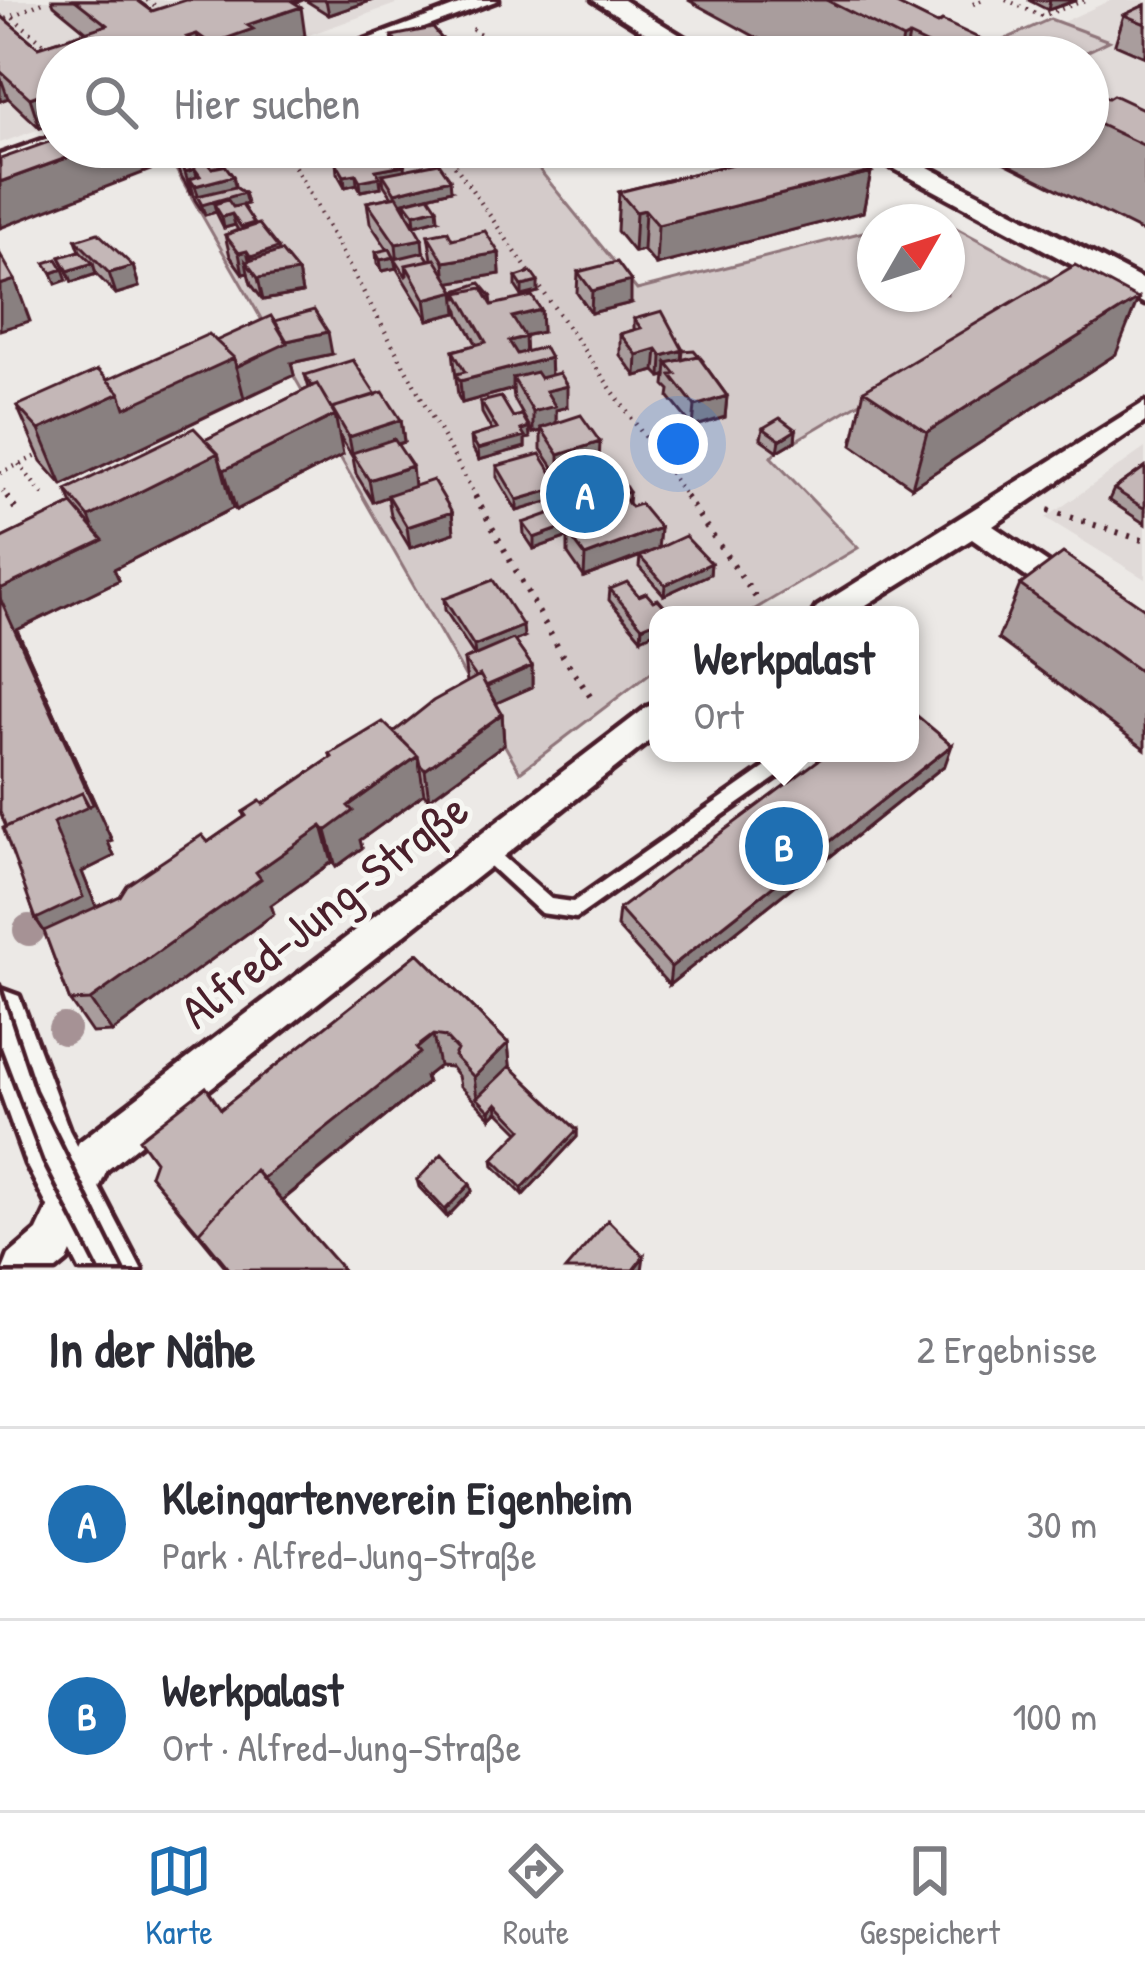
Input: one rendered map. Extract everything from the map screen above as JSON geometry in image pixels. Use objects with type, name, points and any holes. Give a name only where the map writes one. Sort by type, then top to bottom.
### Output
[{"type":"main road","points":[[605,0],[667,36]]},
{"type":"main road","points":[[908,168],[1145,294]]},
{"type":"main road","points":[[0,1014],[46,1144],[112,1270]]},
{"type":"street","points":[[388,36],[489,0]]},
{"type":"street","points":[[0,176],[36,163]]},
{"type":"street","points":[[841,606],[973,526],[1145,410]]},
{"type":"street","points":[[973,526],[1092,608]]},
{"type":"street","name":"Alfred-Jung-Straße","points":[[24,1270],[52,1246],[93,1156],[649,723]]},
{"type":"lane","points":[[0,158],[36,145]]},
{"type":"lane","points":[[484,850],[547,907],[576,910],[785,762]]},
{"type":"path","points":[[0,22],[47,0]]},
{"type":"path","points":[[148,0],[174,19]]},
{"type":"path","points":[[974,4],[983,0]]},
{"type":"path","points":[[1006,0],[1042,16],[1085,0]]},
{"type":"path","points":[[13,17],[36,36]]},
{"type":"path","points":[[467,26],[483,36]]},
{"type":"path","points":[[295,168],[560,653],[594,702]]},
{"type":"path","points":[[457,168],[759,602]]},
{"type":"path","points":[[0,473],[56,448]]},
{"type":"path","points":[[19,464],[46,500]]},
{"type":"path","points":[[3,491],[19,513]]},
{"type":"path","points":[[1048,510],[1145,541]]},
{"type":"shaded area","points":[[0,0],[407,0],[306,36],[36,36],[36,130],[0,143]]},
{"type":"shaded area","points":[[1111,0],[1145,0],[1145,157],[1109,139],[1109,36],[1095,36],[1063,22]]},
{"type":"shaded area","points":[[1050,19],[1096,36],[1012,36]]},
{"type":"shaded area","points":[[175,168],[538,168],[637,290],[857,234],[857,312],[965,312],[965,233],[1088,299],[879,391],[795,441],[778,429],[761,437],[778,451],[771,457],[858,548],[760,606],[649,606],[649,674],[520,772]]},
{"type":"shaded area","points":[[1145,448],[1145,579],[1046,518]]},
{"type":"building","points":[[75,0],[137,0],[152,11],[186,0],[290,0],[301,7],[247,25],[253,29],[233,36],[72,36],[107,25]]},
{"type":"building","points":[[826,0],[888,0],[974,36],[897,36]]},
{"type":"building","points":[[1145,5],[1145,24],[1124,15]]},
{"type":"building","points":[[0,15],[36,45],[36,96],[30,98],[0,71]]},
{"type":"building","points":[[433,28],[440,36],[392,36]]},
{"type":"building","points":[[1109,97],[1145,110],[1145,146],[1109,129]]},
{"type":"building","points":[[36,146],[39,168],[0,182],[0,159]]},
{"type":"building","points":[[183,168],[227,168],[233,176],[195,186],[190,179],[200,176],[195,169],[185,172]]},
{"type":"building","points":[[339,168],[387,168],[376,170],[380,177],[360,181],[356,174],[344,176]]},
{"type":"building","points":[[442,168],[450,179],[395,193],[383,174]]},
{"type":"building","points":[[716,168],[864,168],[871,172],[658,225],[645,210],[636,212],[619,192]]},
{"type":"building","points":[[235,187],[244,193],[202,205],[197,196]]},
{"type":"building","points":[[397,196],[422,239],[396,244],[367,202]]},
{"type":"building","points":[[429,196],[437,208],[414,214],[405,202]]},
{"type":"building","points":[[228,200],[233,207],[242,205],[254,223],[241,227],[232,214],[222,217],[214,204]]},
{"type":"building","points":[[259,224],[278,248],[251,257],[247,251],[239,253],[225,235]]},
{"type":"building","points":[[448,231],[452,239],[485,231],[499,253],[444,262],[428,235]]},
{"type":"building","points":[[98,233],[133,266],[109,273],[76,240]]},
{"type":"building","points":[[390,249],[394,257],[380,260],[376,252]]},
{"type":"building","points":[[80,251],[93,263],[68,271],[60,257]]},
{"type":"building","points":[[281,251],[298,272],[258,278],[246,262]]},
{"type":"building","points":[[424,252],[429,260],[406,265],[406,276],[395,259]]},
{"type":"building","points":[[0,254],[15,280],[0,285]]},
{"type":"building","points":[[57,259],[63,269],[52,273],[45,263]]},
{"type":"building","points":[[435,259],[455,291],[425,299],[406,265]]},
{"type":"building","points":[[617,262],[631,281],[592,291],[578,272]]},
{"type":"building","points":[[1075,265],[1138,299],[927,432],[864,390]]},
{"type":"building","points":[[531,272],[538,282],[522,286],[516,277]]},
{"type":"building","points":[[480,283],[491,296],[482,288],[458,293],[459,299],[455,291]]},
{"type":"building","points":[[482,288],[492,305],[532,296],[541,310],[512,317],[525,337],[509,341],[517,354],[544,347],[550,358],[460,381],[456,374],[465,372],[453,351],[486,342],[458,293]]},
{"type":"building","points":[[314,310],[328,332],[287,341],[275,321]]},
{"type":"building","points":[[662,311],[683,350],[662,356],[657,349],[637,355],[620,334],[641,328],[634,319]]},
{"type":"building","points":[[271,316],[287,343],[236,367],[234,358],[216,341]]},
{"type":"building","points":[[209,334],[234,358],[125,408],[120,393],[107,380]]},
{"type":"building","points":[[694,350],[704,362],[698,356],[682,360],[683,351]]},
{"type":"building","points":[[698,356],[727,396],[695,406],[667,363]]},
{"type":"building","points":[[353,360],[376,395],[333,411],[317,384],[312,386],[305,375]]},
{"type":"building","points":[[98,370],[120,393],[39,430],[17,406]]},
{"type":"building","points":[[536,372],[540,378],[559,373],[567,386],[546,391],[555,406],[533,412],[513,378]]},
{"type":"building","points":[[317,384],[335,415],[224,470],[218,453],[205,440]]},
{"type":"building","points":[[383,392],[401,420],[349,437],[332,408]]},
{"type":"building","points":[[501,397],[513,417],[522,415],[529,427],[521,430],[525,436],[478,449],[471,437],[497,429],[481,402]]},
{"type":"building","points":[[581,415],[600,442],[559,455],[541,428]]},
{"type":"building","points":[[780,418],[796,430],[780,440],[763,428]]},
{"type":"building","points":[[194,428],[218,453],[89,517],[66,490]]},
{"type":"building","points":[[394,439],[412,466],[369,480],[352,453]]},
{"type":"building","points":[[540,454],[561,487],[517,500],[497,466]]},
{"type":"building","points":[[595,456],[616,487],[624,484],[629,492],[621,494],[631,507],[640,504],[660,528],[585,556],[568,533],[601,520],[567,464]]},
{"type":"building","points":[[1145,467],[1145,509],[1114,489]]},
{"type":"building","points":[[433,480],[452,512],[407,527],[388,495]]},
{"type":"building","points":[[72,504],[103,540],[0,589],[0,539]]},
{"type":"building","points":[[562,509],[573,524],[534,538],[523,523]]},
{"type":"building","points":[[685,536],[711,563],[665,585],[640,557]]},
{"type":"building","points":[[1063,553],[1145,609],[1145,675],[1020,585]]},
{"type":"building","points":[[493,580],[523,626],[474,646],[444,599]]},
{"type":"building","points":[[627,582],[639,596],[646,593],[664,606],[649,606],[649,624],[642,627],[610,589]]},
{"type":"building","points":[[0,598],[93,804],[89,806],[82,793],[6,827],[0,812]]},
{"type":"building","points":[[513,639],[532,666],[486,686],[464,660]]},
{"type":"building","points":[[480,675],[502,714],[425,770],[394,732],[433,701]]},
{"type":"building","points":[[919,718],[952,745],[671,967],[619,909],[816,762],[919,762]]},
{"type":"building","points":[[383,722],[418,756],[348,806],[353,811],[326,831],[322,826],[256,872],[261,879],[90,1000],[70,1001],[44,931],[120,896],[127,885],[202,835],[208,842],[246,816],[243,812],[260,801],[263,804]]},
{"type":"building","points":[[82,793],[88,807],[53,823],[83,897],[36,919],[3,828]]},
{"type":"building","points":[[418,953],[508,1043],[474,1077],[454,1056],[457,1050],[445,1037],[433,1035],[416,1048],[420,1053],[262,1179],[255,1170],[199,1232],[206,1241],[150,1175],[155,1161],[139,1139],[206,1087],[221,1109]]},
{"type":"building","points":[[510,1066],[577,1130],[522,1188],[493,1159],[522,1129],[497,1103],[490,1111],[477,1098]]},
{"type":"building","points":[[442,1154],[470,1184],[445,1210],[417,1180]]},
{"type":"building","points":[[255,1170],[343,1270],[230,1270],[199,1232]]},
{"type":"building","points":[[608,1220],[644,1256],[633,1270],[565,1270]]},
{"type":"tram line","points":[[0,984],[35,1090],[124,1270]]},
{"type":"tram line","points":[[0,1048],[43,1162],[98,1270]]},
{"type":"place","name":"Kleingartenverein Eigenheim","points":[[585,494]]},
{"type":"place","name":"Werkpalast","points":[[784,846]]}]
